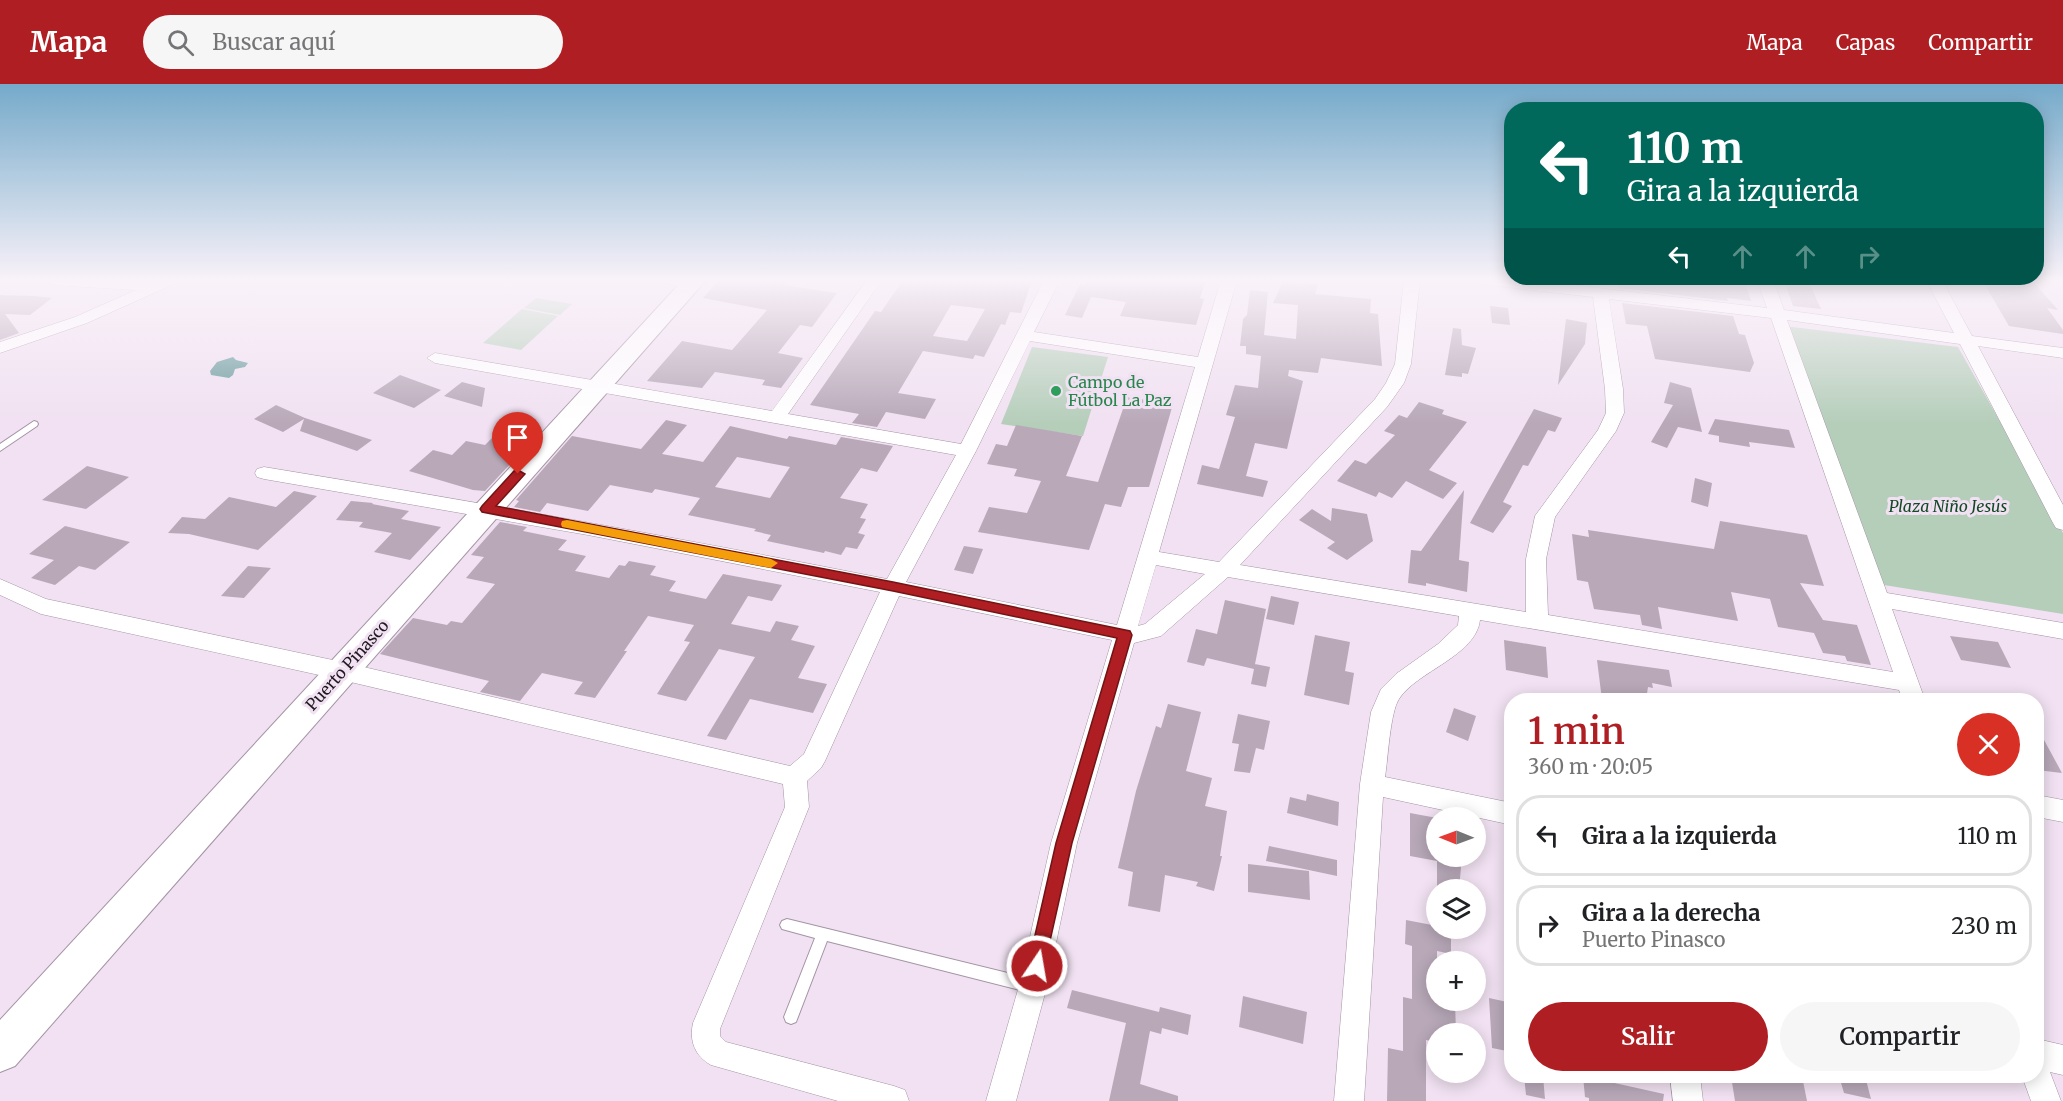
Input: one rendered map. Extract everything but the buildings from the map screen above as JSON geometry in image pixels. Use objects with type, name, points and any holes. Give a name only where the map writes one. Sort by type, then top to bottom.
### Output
[{"type":"street","points":[[0,348],[59,327]]},
{"type":"street","name":"Puerto Pinasco","points":[[0,1051],[598,388],[648,327]]},
{"type":"street","points":[[777,417],[841,327]]},
{"type":"street","points":[[794,777],[813,761],[893,586],[967,451],[1027,327]]},
{"type":"street","points":[[1001,1101],[1033,986],[1064,843],[1215,327]]},
{"type":"street","points":[[264,473],[487,509],[893,586],[1125,635],[1137,635],[1153,630],[1223,570],[1381,403],[1395,383],[1403,364],[1407,327]]},
{"type":"street","points":[[1537,622],[1536,559],[1545,516],[1607,431],[1615,413],[1614,389],[1598,327]]},
{"type":"street","points":[[1780,327],[1911,692]]},
{"type":"street","points":[[1871,327],[2063,353]]},
{"type":"street","points":[[1960,327],[2063,523]]},
{"type":"street","points":[[1023,335],[1205,363]]},
{"type":"street","points":[[435,358],[967,451]]},
{"type":"street","points":[[1148,556],[1537,622],[1911,692]]},
{"type":"street","points":[[0,586],[41,606],[342,671],[794,777]]},
{"type":"street","points":[[1877,599],[2063,631]]},
{"type":"street","points":[[1349,1101],[1372,784],[1383,712],[1389,695],[1404,680],[1446,650],[1468,628],[1470,611]]},
{"type":"street","points":[[794,777],[797,807],[707,1023],[705,1038],[710,1049],[721,1055],[894,1101]]},
{"type":"street","points":[[1372,784],[1504,812]]},
{"type":"street","points":[[2044,807],[2063,811]]},
{"type":"street","points":[[2044,1056],[2063,1060]]},
{"type":"street","points":[[1685,1083],[1688,1101]]},
{"type":"street","points":[[2040,1083],[2046,1101]]},
{"type":"lane","points":[[0,448],[34,424]]},
{"type":"lane","points":[[787,925],[1033,986]]},
{"type":"lane","points":[[791,1017],[823,934]]},
{"type":"green space","points":[[501,327],[546,327],[521,350],[483,343]]},
{"type":"green space","name":"Plaza Niño Jesús","points":[[1785,327],[1958,347],[2063,533],[2063,614],[1884,585]]},
{"type":"green space","name":"Campo de Fútbol La Paz","points":[[1032,347],[1108,357],[1083,436],[1001,424]]},
{"type":"shaded area","points":[[233,357],[248,363],[245,367],[235,369],[229,378],[211,375],[210,371],[217,362]]},
{"type":"slow traffic","points":[[567,524],[771,563]]},
{"type":"place","name":"Campo de Fútbol La Paz","points":[[1056,391]]},
{"type":"route","points":[[518,474],[487,509],[893,586],[1125,635],[1064,843],[1037,966]]}]
